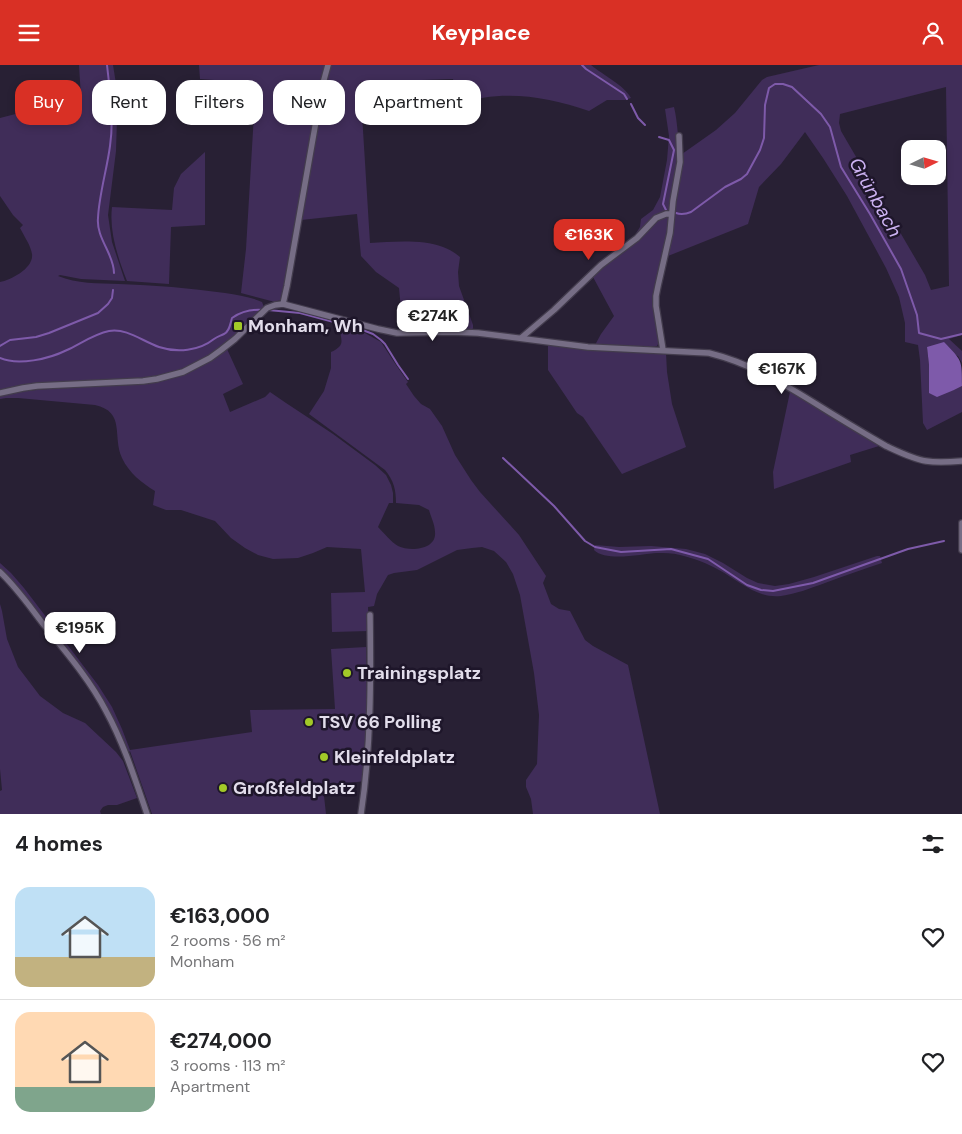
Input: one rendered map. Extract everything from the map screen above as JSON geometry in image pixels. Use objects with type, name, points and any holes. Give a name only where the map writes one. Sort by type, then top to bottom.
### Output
[{"type":"street","points":[[283,304],[322,87],[328,65]]},
{"type":"street","points":[[663,350],[656,297],[670,233],[671,214],[680,162],[680,136]]},
{"type":"street","points":[[521,338],[554,310],[601,265],[637,238],[656,218],[671,214]]},
{"type":"street","points":[[0,393],[36,386],[144,381],[177,374],[210,359],[235,339],[266,308],[283,304],[388,331],[406,333],[452,331],[588,347],[709,353],[758,370],[886,446],[926,461],[962,461]]},
{"type":"street","points":[[962,523],[962,550]]},
{"type":"street","points":[[0,572],[21,595],[90,685],[106,711],[127,759],[147,814]]},
{"type":"street","points":[[361,814],[366,781],[370,714],[370,615]]},
{"type":"shaded area","points":[[79,65],[113,65],[115,80],[92,80],[92,125],[117,125],[116,151],[108,215],[112,242],[125,281],[58,276],[88,283],[159,286],[225,293],[258,300],[262,302],[264,307],[236,335],[211,355],[173,373],[152,378],[30,384],[0,390],[0,282],[21,273],[32,259],[32,254],[20,228],[23,225],[13,215],[0,196],[0,118],[15,114],[15,125],[82,125],[82,80],[80,80]]},
{"type":"shaded area","points":[[199,65],[325,65],[321,80],[273,80],[273,125],[313,125],[283,293],[280,300],[275,302],[241,293],[246,249],[253,125],[263,125],[263,80],[200,79]]},
{"type":"shaded area","points":[[331,65],[591,65],[618,84],[631,98],[607,100],[589,111],[556,101],[524,96],[481,98],[481,80],[355,80],[355,125],[363,125],[370,243],[407,242],[434,244],[452,251],[460,257],[459,286],[473,325],[472,330],[403,330],[399,288],[376,272],[361,256],[357,214],[301,220],[318,125],[345,125],[345,80],[327,80]]},
{"type":"shaded area","points":[[819,65],[962,65],[962,335],[949,339],[962,351],[962,363],[958,356],[927,347],[929,393],[954,390],[962,386],[962,412],[927,430],[923,423],[918,345],[905,342],[905,323],[899,297],[886,268],[847,196],[805,132],[781,164],[759,187],[748,224],[663,258],[657,284],[659,342],[657,346],[595,345],[614,316],[593,277],[635,235],[640,227],[641,219],[653,210],[660,197],[667,160],[669,136],[665,109],[674,107],[682,154],[716,130],[735,113],[762,80],[767,77]],"holes":[[[946,87],[949,286],[931,290],[925,275],[841,131],[839,123],[840,114]]]},
{"type":"shaded area","points":[[205,152],[205,225],[171,227],[169,284],[127,281],[113,235],[112,207],[172,210],[174,188],[181,174]]},
{"type":"shaded area","points":[[340,326],[363,332],[381,342],[408,382],[406,384],[414,396],[421,404],[430,409],[442,426],[455,455],[471,480],[519,535],[546,576],[543,583],[551,604],[559,609],[570,611],[585,640],[628,665],[660,814],[533,814],[526,780],[537,764],[539,715],[534,673],[520,595],[513,574],[506,562],[494,551],[482,547],[457,550],[417,570],[388,575],[377,594],[374,606],[368,607],[369,631],[332,632],[331,593],[365,592],[361,549],[327,547],[298,558],[273,559],[258,555],[231,538],[215,521],[181,510],[166,510],[153,505],[155,491],[145,485],[128,468],[119,450],[115,419],[105,408],[95,405],[18,398],[0,399],[0,395],[27,391],[137,385],[158,382],[190,372],[206,364],[227,349],[243,384],[223,394],[230,412],[265,397],[270,392],[333,434],[375,465],[386,475],[391,485],[393,503],[389,503],[378,527],[398,546],[409,549],[422,548],[432,543],[434,538],[434,524],[429,510],[419,505],[396,503],[394,486],[385,470],[309,414],[324,391],[331,368],[331,352],[341,344]]},
{"type":"shaded area","points":[[944,342],[960,361],[962,386],[937,397],[929,393],[927,347]]},
{"type":"shaded area","points":[[548,345],[595,350],[666,353],[672,404],[686,447],[622,474],[548,370]]},
{"type":"shaded area","points":[[790,392],[821,409],[879,446],[850,455],[851,462],[774,489],[773,472]]},
{"type":"shaded area","points":[[595,545],[686,549],[705,554],[758,583],[775,586],[814,577],[877,556],[880,556],[882,563],[798,592],[772,596],[756,592],[714,567],[690,558],[663,553],[607,556],[594,550]]},
{"type":"shaded area","name":"TSV 66 Polling","points":[[0,563],[24,588],[98,685],[112,707],[130,750],[252,732],[250,710],[335,709],[331,649],[366,647],[367,713],[364,781],[323,787],[326,814],[152,814],[130,751],[128,754],[106,708],[57,636],[23,593],[0,569]]},
{"type":"shaded area","points":[[0,604],[7,639],[18,667],[40,696],[63,713],[85,723],[116,752],[123,761],[137,798],[117,805],[103,807],[100,811],[101,814],[0,814],[0,791],[2,790],[0,769]]},
{"type":"waterway","name":"Grünbach","points":[[107,65],[112,126],[109,155],[100,200],[98,225],[111,259],[114,273]]},
{"type":"waterway","name":"Grünbach","points":[[582,65],[624,94],[627,99]]},
{"type":"waterway","name":"Grünbach","points":[[676,213],[684,214],[691,212],[725,187],[747,174],[760,150],[764,138],[765,105],[769,88],[775,84],[792,87],[821,114],[830,127],[841,167],[901,269],[917,315],[919,333],[941,339],[962,334]]},
{"type":"waterway","name":"Grünbach","points":[[631,104],[638,118],[645,125]]},
{"type":"waterway","name":"Grünbach","points":[[659,137],[669,140],[674,150],[663,204],[666,210]]},
{"type":"waterway","name":"Grünbach","points":[[0,346],[10,340],[36,337],[49,333],[98,313],[112,298],[113,290]]},
{"type":"waterway","points":[[0,358],[16,361],[43,359],[60,353],[98,334],[109,331],[122,331],[166,349],[188,350],[202,346],[226,333],[232,318],[239,314],[251,310],[263,310]]},
{"type":"waterway","points":[[268,310],[300,313],[373,334],[385,344],[408,379]]},
{"type":"waterway","points":[[503,458],[554,506],[585,541],[595,547],[621,552],[671,549],[708,559],[747,585],[761,590],[773,591],[813,583],[908,549],[944,541]]},
{"type":"place","name":"Monham, Wh","points":[[238,326]]},
{"type":"place","name":"Trainingsplatz","points":[[347,673]]},
{"type":"place","name":"TSV 66 Polling","points":[[309,722]]},
{"type":"place","name":"Kleinfeldplatz","points":[[324,757]]},
{"type":"place","name":"Großfeldplatz","points":[[223,788]]}]
